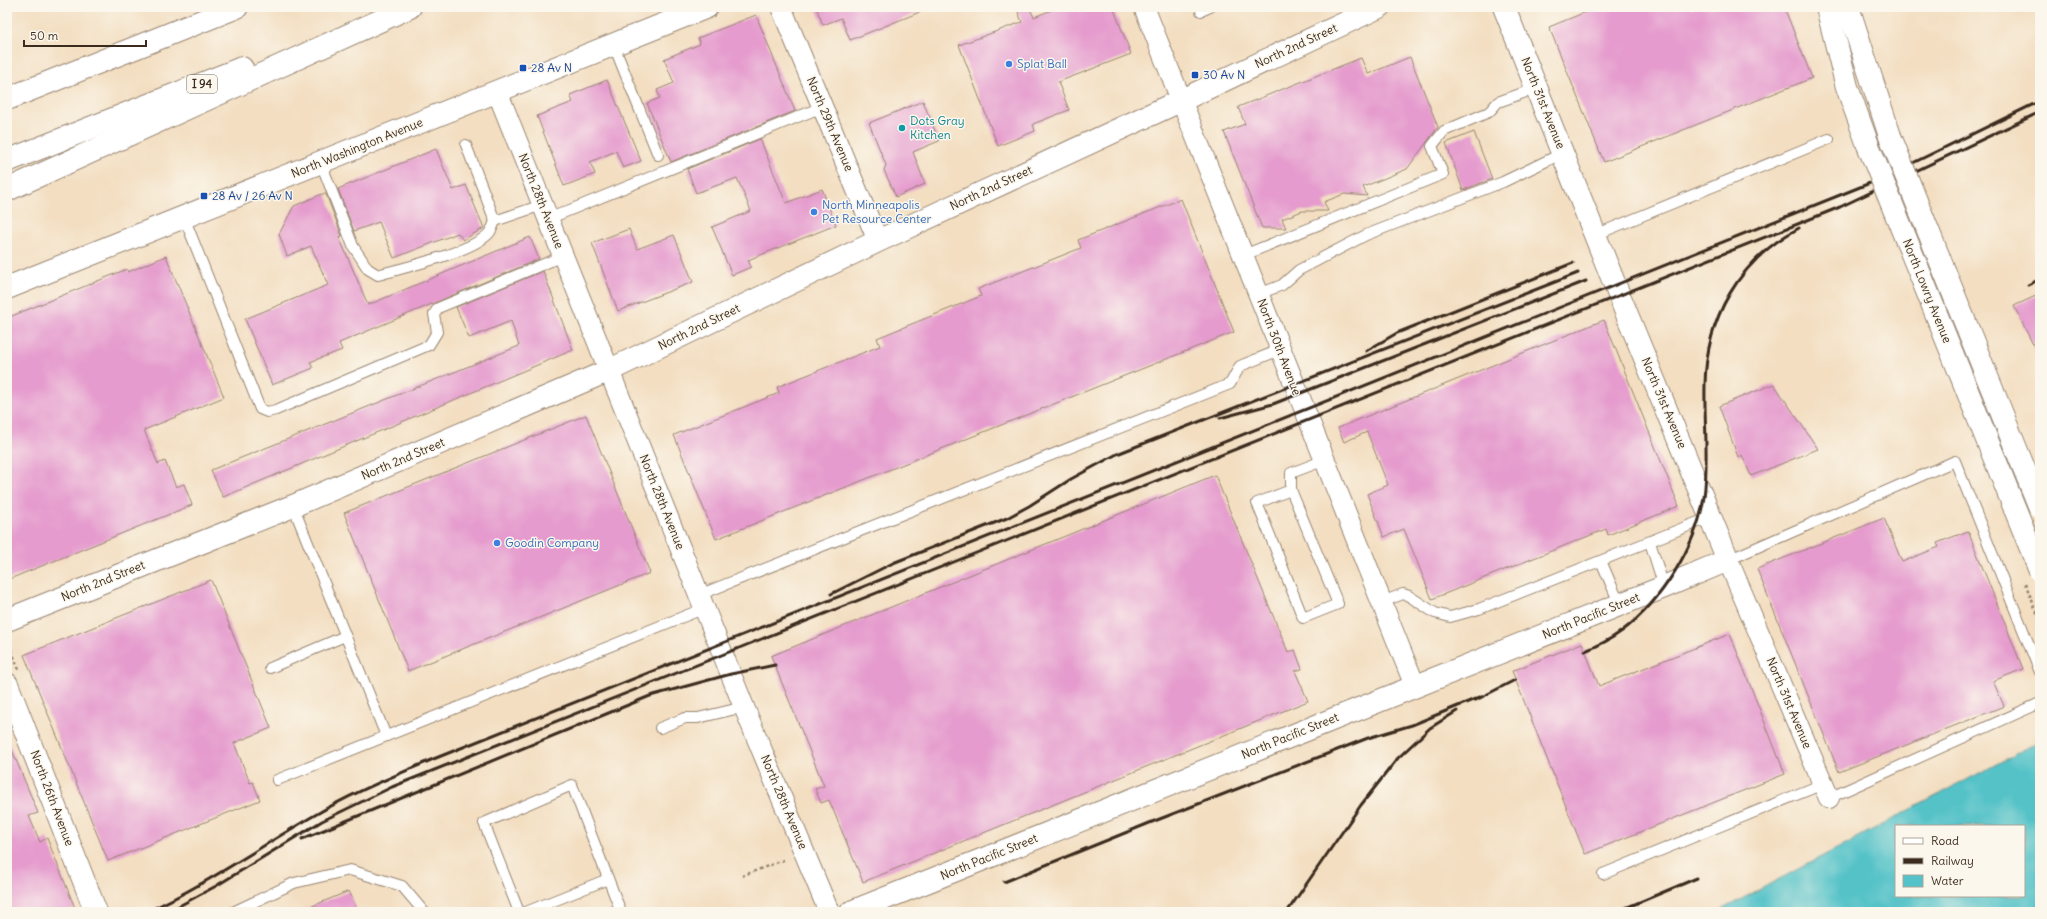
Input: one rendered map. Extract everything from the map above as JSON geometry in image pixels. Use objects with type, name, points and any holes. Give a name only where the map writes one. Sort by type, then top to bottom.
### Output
[{"type":"main road","points":[[7,99],[237,7]]},
{"type":"main road","name":"I 94","points":[[7,161],[397,7]]},
{"type":"main road","points":[[7,190],[410,7]]},
{"type":"main road","name":"North Washington Avenue","points":[[7,288],[497,91],[614,46],[707,7]]},
{"type":"main road","name":"North 2nd Street","points":[[7,620],[293,506],[610,370],[878,241],[1378,7]]},
{"type":"main road","name":"North 31st Avenue","points":[[1504,7],[1595,235],[1728,560]]},
{"type":"main road","name":"North Lowry Avenue","points":[[1827,7],[1847,87],[1868,145],[2040,571]]},
{"type":"main road","name":"North Lowry Avenue","points":[[1848,7],[1890,136],[2040,508]]},
{"type":"main road","name":"North Pacific Street","points":[[850,912],[1620,605],[1728,560]]},
{"type":"main road","name":"North 26th Avenue","points":[[7,684],[96,912]]},
{"type":"street","name":"North 29th Avenue","points":[[781,7],[878,241]]},
{"type":"street","name":"North 30th Avenue","points":[[1144,7],[1282,349],[1293,384],[1415,686]]},
{"type":"street","name":"North 28th Avenue","points":[[497,91],[744,707],[829,912]]},
{"type":"street","name":"North 31st Avenue","points":[[1728,560],[1826,791]]},
{"type":"lane","points":[[614,46],[658,155]]},
{"type":"lane","points":[[1244,256],[1443,174],[1432,146],[1444,131],[1489,112],[1498,102],[1537,88]]},
{"type":"lane","points":[[495,220],[545,212],[822,107]]},
{"type":"lane","points":[[1595,235],[1829,139]]},
{"type":"lane","points":[[321,163],[353,246],[368,269],[378,275],[452,253],[475,243],[490,232],[495,220],[466,145]]},
{"type":"lane","points":[[1259,294],[1282,285],[1299,270],[1366,235],[1503,182],[1563,153]]},
{"type":"lane","points":[[184,217],[260,409],[266,412],[276,410],[429,345],[437,332],[434,314],[438,308],[563,256]]},
{"type":"lane","points":[[277,780],[386,736],[702,602],[1230,384],[1240,366],[1282,349]]},
{"type":"lane","points":[[1291,490],[1257,503],[1303,618],[1338,604],[1291,490],[1291,473],[1324,460]]},
{"type":"lane","points":[[1728,560],[1955,461],[2040,672]]},
{"type":"lane","points":[[293,506],[386,736]]},
{"type":"lane","points":[[1382,602],[1403,594],[1409,596],[1435,613],[1450,617],[1479,609],[1650,542],[1711,516]]},
{"type":"lane","points":[[1650,542],[1664,587]]},
{"type":"lane","points":[[1601,561],[1620,605]]},
{"type":"lane","points":[[270,668],[345,636]]},
{"type":"lane","points":[[1603,874],[1826,791],[2040,703]]},
{"type":"lane","points":[[660,728],[685,718],[698,718],[744,707]]},
{"type":"lane","points":[[519,912],[484,823],[572,785],[621,912]]},
{"type":"lane","points":[[233,912],[294,883],[350,870],[402,886],[424,912]]},
{"type":"lane","points":[[526,912],[608,879]]},
{"type":"path","points":[[742,876],[786,858],[789,865]]},
{"type":"water","points":[[2040,741],[2040,912],[1717,912]]},
{"type":"building","points":[[816,7],[930,8],[850,40],[841,18],[823,25]]},
{"type":"building","name":"Splat Ball","points":[[1016,7],[1029,7],[1034,17],[1059,7],[1113,7],[1131,54],[1058,82],[1069,110],[1033,124],[1035,131],[998,146],[959,45],[1022,22]]},
{"type":"building","points":[[1598,7],[1784,7],[1812,78],[1604,162],[1549,27]]},
{"type":"building","points":[[756,15],[795,111],[671,162],[647,103],[660,98],[657,90],[674,83],[664,59],[700,44],[698,38]]},
{"type":"building","points":[[1410,57],[1438,127],[1407,169],[1363,187],[1367,196],[1344,194],[1324,202],[1328,211],[1302,211],[1282,219],[1286,228],[1262,228],[1224,132],[1245,124],[1238,107],[1361,58],[1368,74]]},
{"type":"building","points":[[607,80],[641,161],[623,168],[616,151],[590,162],[595,174],[564,186],[537,116],[573,102],[570,95]]},
{"type":"building","name":"Dots Gray Kitchen","points":[[923,101],[939,141],[913,152],[925,184],[896,197],[884,170],[886,165],[869,123]]},
{"type":"building","points":[[1474,132],[1492,179],[1463,190],[1446,143]]},
{"type":"building","points":[[760,139],[786,203],[822,189],[836,225],[748,260],[751,267],[732,275],[712,227],[751,211],[737,178],[696,193],[687,169]]},
{"type":"building","points":[[436,149],[453,190],[466,185],[484,228],[463,240],[458,233],[394,258],[379,222],[354,231],[338,189]]},
{"type":"building","points":[[322,194],[326,194],[342,236],[339,237],[368,305],[530,237],[539,259],[339,343],[342,350],[310,362],[313,368],[272,385],[245,319],[328,285],[311,246],[287,256],[279,234],[294,206]]},
{"type":"building","points":[[1181,199],[1234,332],[716,539],[674,435],[779,393],[777,387],[880,346],[877,338],[981,296],[978,289],[1081,248],[1078,240]]},
{"type":"building","points":[[629,229],[637,249],[674,235],[693,282],[618,311],[592,243]]},
{"type":"building","points":[[166,256],[224,397],[144,430],[158,464],[165,461],[176,487],[184,484],[192,505],[7,580],[7,318],[127,269],[128,272]]},
{"type":"building","points":[[543,271],[573,350],[223,497],[211,470],[519,346],[511,321],[469,338],[456,307]]},
{"type":"building","points":[[2040,294],[2040,359],[2014,306]]},
{"type":"building","points":[[1604,320],[1679,506],[1608,535],[1606,529],[1432,599],[1404,529],[1384,537],[1367,494],[1388,485],[1367,432],[1344,442],[1338,428]]},
{"type":"building","points":[[1774,384],[1818,449],[1751,476],[1742,455],[1738,457],[1719,406]]},
{"type":"building","name":"Goodin Company","points":[[586,415],[650,573],[408,671],[344,513]]},
{"type":"building","points":[[1215,475],[1288,652],[1295,650],[1302,669],[1295,671],[1308,701],[863,882],[829,800],[821,803],[815,789],[824,786],[771,656]]},
{"type":"building","points":[[1884,518],[1902,562],[1939,547],[1937,543],[1968,531],[2023,669],[1993,681],[2004,706],[1839,772],[1757,569]]},
{"type":"building","points":[[211,580],[271,728],[234,743],[250,783],[253,782],[260,800],[108,861],[24,655]]},
{"type":"building","points":[[1730,634],[1785,774],[1585,854],[1512,671],[1582,643],[1599,686]]},
{"type":"building","points":[[7,738],[38,813],[29,816],[40,842],[47,838],[75,908],[66,912],[7,912]]},
{"type":"building","points":[[349,891],[358,912],[298,912]]},
{"type":"railway","points":[[146,912],[211,878],[329,807],[431,760],[1880,179],[2040,101]]},
{"type":"railway","points":[[168,912],[216,886],[322,821],[392,787],[1840,207],[2040,112]]},
{"type":"railway","points":[[1585,651],[1600,645],[1613,637],[1636,619],[1663,589],[1685,553],[1694,534],[1704,497],[1706,469],[1705,385],[1707,360],[1719,314],[1730,293],[1743,274],[1759,257],[1778,241],[1799,228]]},
{"type":"railway","points":[[1366,351],[1397,333],[1573,263]]},
{"type":"railway","points":[[831,594],[893,563],[1007,518],[1029,506],[1071,479],[1117,454],[1578,273]]},
{"type":"railway","points":[[2028,285],[2040,279]]},
{"type":"railway","points":[[1220,418],[1273,404],[1586,281]]},
{"type":"railway","points":[[302,839],[650,696],[731,674],[775,665]]},
{"type":"railway","points":[[1476,700],[1515,680]]},
{"type":"railway","points":[[1004,882],[1152,822],[1368,738],[1412,725],[1480,697]]},
{"type":"railway","points":[[1287,912],[1361,805],[1398,758],[1430,728],[1457,711]]},
{"type":"railway","points":[[1616,912],[1697,878]]},
{"type":"place","name":"Splat Ball","points":[[1009,64]]},
{"type":"place","name":"28 Av N","points":[[523,68]]},
{"type":"place","name":"30 Av N","points":[[1195,75]]},
{"type":"place","name":"Dots Gray Kitchen","points":[[902,128]]},
{"type":"place","name":"28 Av / 26 Av N","points":[[204,196]]},
{"type":"place","name":"North Minneapolis Pet Resource Center","points":[[814,212]]},
{"type":"place","name":"Goodin Company","points":[[497,543]]}]
